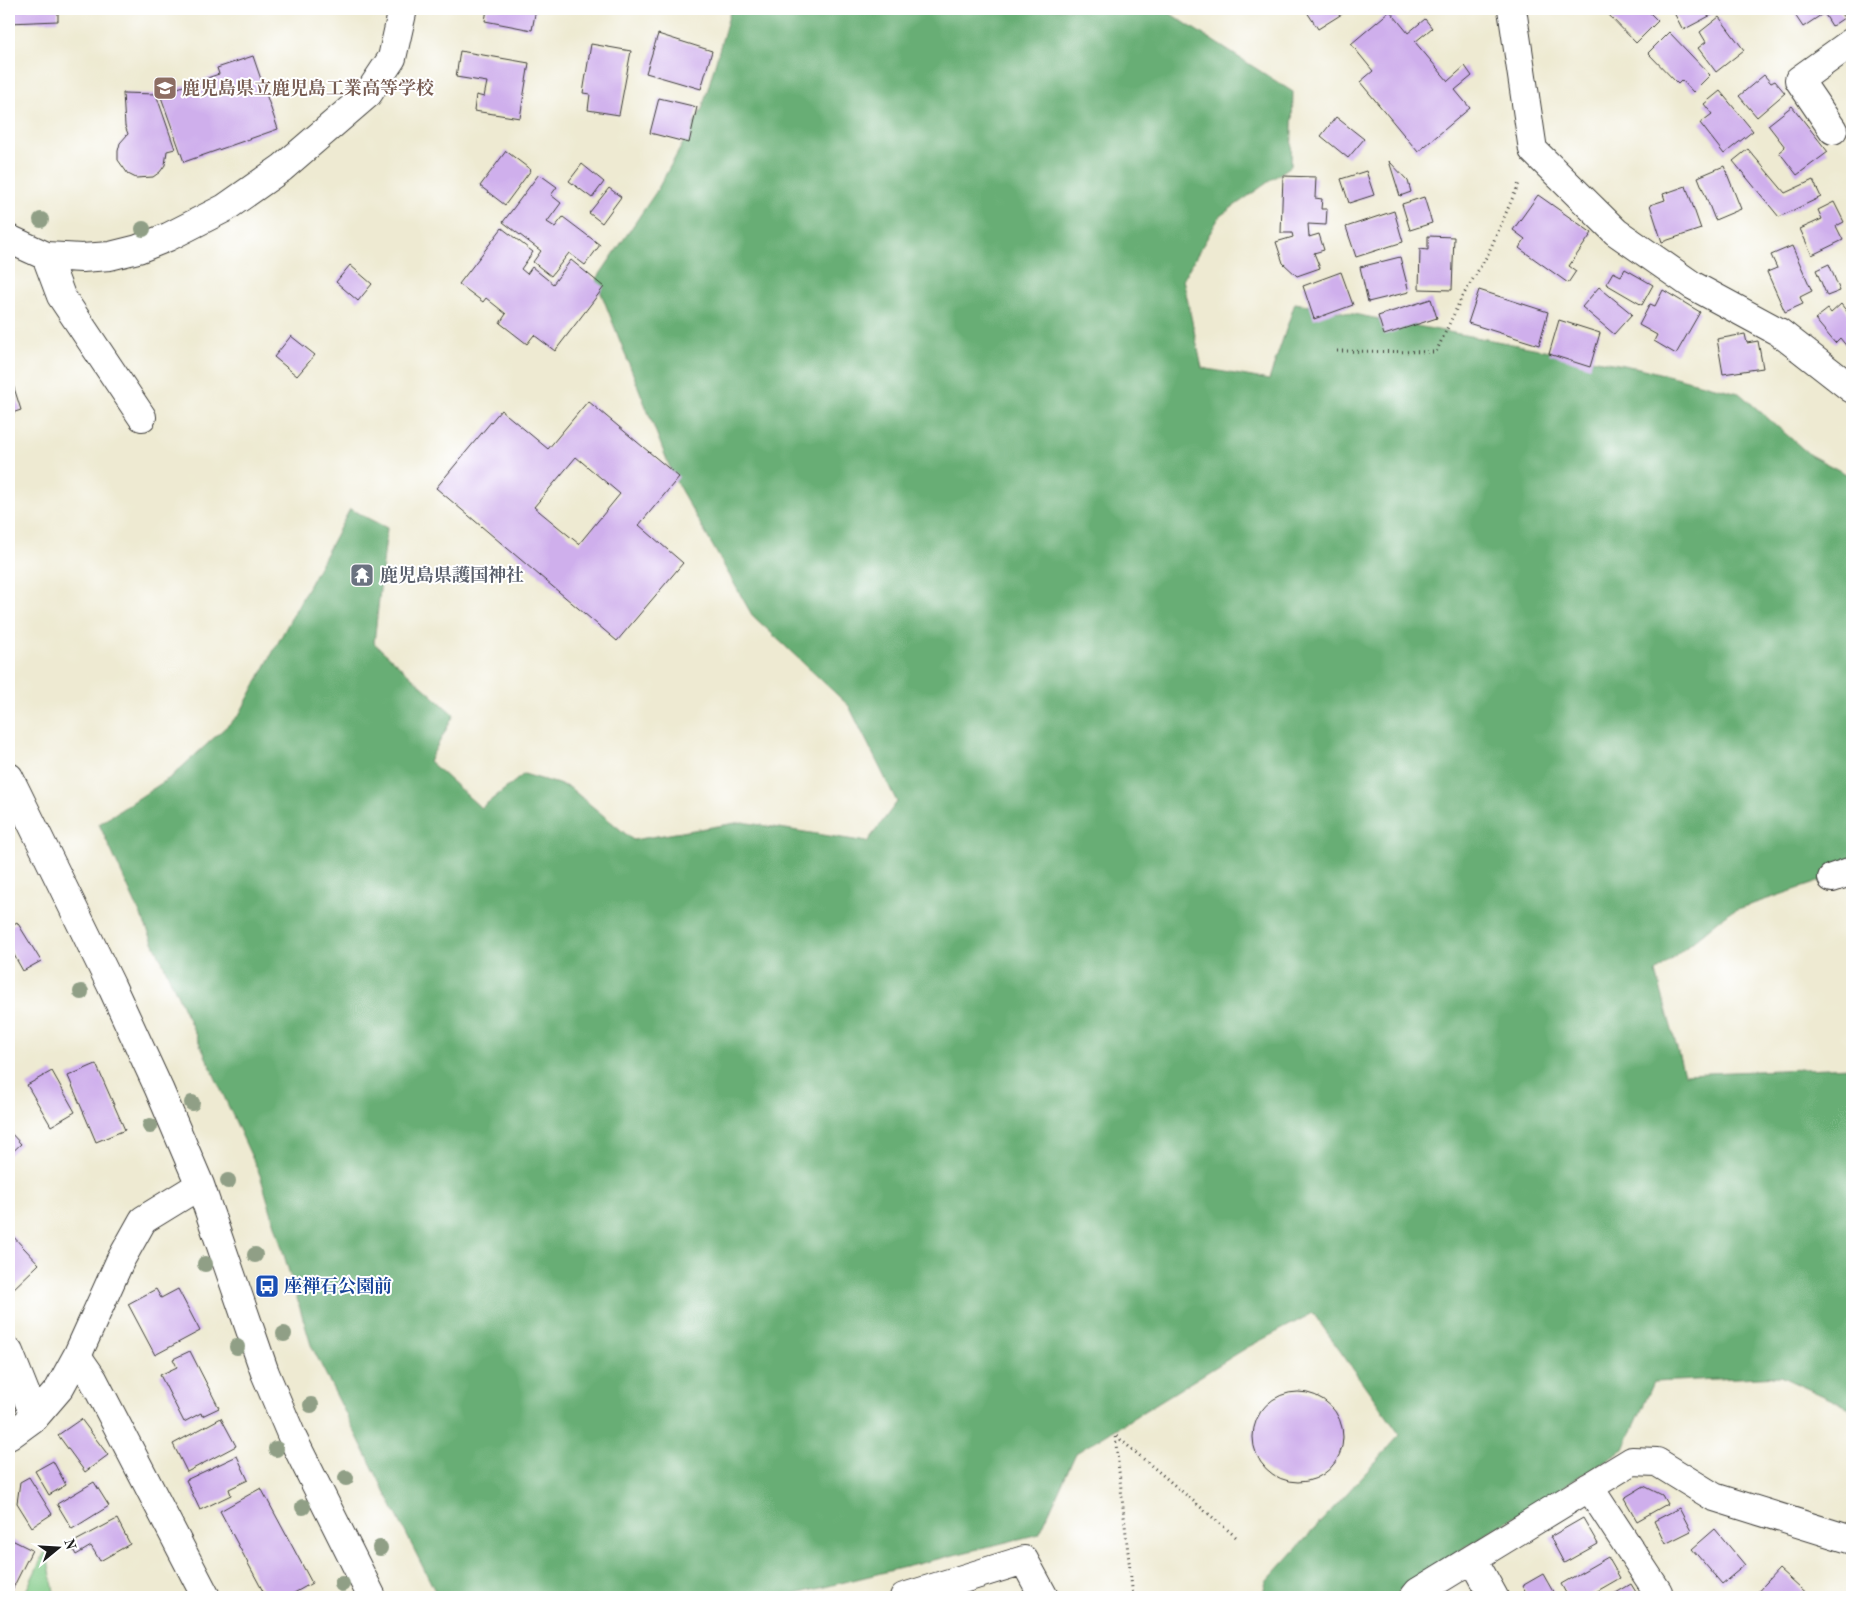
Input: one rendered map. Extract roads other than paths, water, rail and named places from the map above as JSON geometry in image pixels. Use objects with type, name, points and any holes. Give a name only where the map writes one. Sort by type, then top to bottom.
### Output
[{"type":"street","points":[[9,239],[46,256],[91,258],[110,256],[128,252],[168,236],[225,208],[282,168],[368,94],[392,58],[403,9]]},
{"type":"street","points":[[1512,9],[1533,150],[1616,232],[1692,285],[1780,332],[1852,389]]},
{"type":"street","points":[[1833,130],[1799,80],[1852,42]]},
{"type":"street","points":[[46,256],[61,296],[142,417]]},
{"type":"street","points":[[9,778],[112,985],[159,1089],[200,1185],[265,1374],[293,1439],[372,1597]]},
{"type":"street","points":[[9,1436],[35,1417],[59,1388],[77,1356],[120,1261],[143,1220],[200,1185]]},
{"type":"street","points":[[9,1352],[35,1417]]},
{"type":"street","points":[[77,1356],[93,1379],[206,1597]]},
{"type":"street","points":[[1414,1597],[1418,1592],[1473,1560],[1632,1460],[1657,1462],[1714,1497],[1852,1540]]},
{"type":"street","points":[[1589,1487],[1658,1592]]},
{"type":"street","points":[[904,1597],[1024,1560],[1044,1597]]},
{"type":"street","points":[[1473,1560],[1494,1597]]},
{"type":"place","name":"鹿児島県立鹿児島工業高等学校","points":[[165,88]]},
{"type":"place","name":"鹿児島県護国神社","points":[[362,575]]},
{"type":"place","name":"座禅石公園前","points":[[267,1286]]}]
